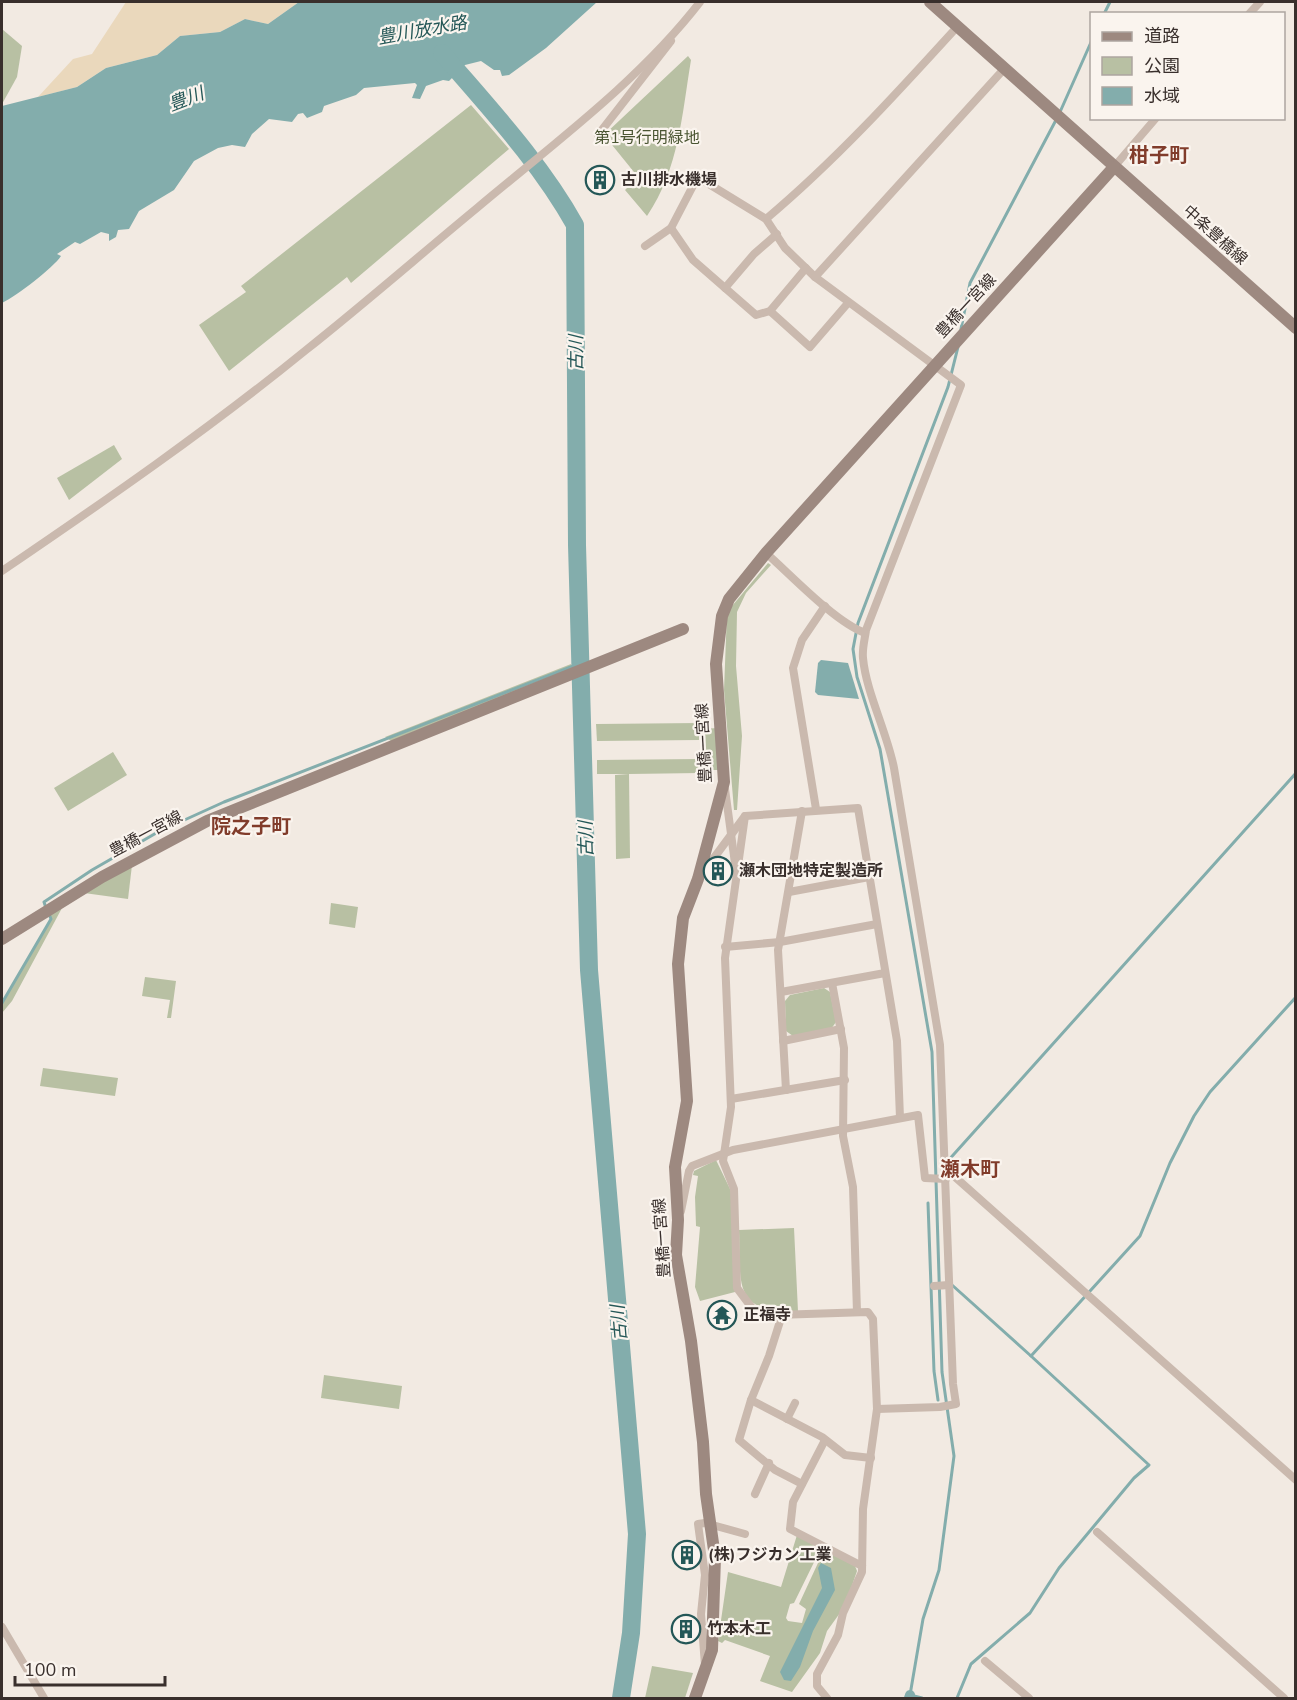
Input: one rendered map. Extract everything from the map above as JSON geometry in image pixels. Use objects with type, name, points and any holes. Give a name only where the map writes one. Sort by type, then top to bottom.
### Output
[{"type":"main road","points":[[930,2],[1114,167]]},
{"type":"main road","name":"中条豊橋線","points":[[1114,167],[1296,328]]},
{"type":"main road","name":"豊橋一宮線","points":[[695,1698],[713,1648],[715,1557],[691,1341],[676,1255],[678,1220],[675,1167],[687,1101],[678,964],[683,918],[698,879],[724,782],[716,664],[722,616],[729,599],[766,554],[940,370],[960,337],[1114,167]]},
{"type":"main road","name":"豊橋一宮線","points":[[2,939],[102,877],[207,821],[683,629]]},
{"type":"street","points":[[2,571],[90,512],[305,351],[578,123],[676,30],[700,2]]},
{"type":"street","points":[[766,219],[810,181],[877,115],[957,27]]},
{"type":"street","points":[[598,135],[668,46],[676,30]]},
{"type":"street","points":[[815,277],[1004,69]]},
{"type":"street","points":[[1114,167],[1154,120]]},
{"type":"street","points":[[645,246],[670,228],[696,182],[704,181],[766,219],[785,248],[815,277],[961,385],[860,631],[866,678],[888,739],[892,758],[939,1035],[947,1285],[956,1404],[939,1407],[877,1409]]},
{"type":"street","points":[[670,228],[693,260],[756,315],[770,311],[806,268]]},
{"type":"street","points":[[725,288],[754,254],[777,234]]},
{"type":"street","points":[[770,311],[810,347],[848,303]]},
{"type":"street","points":[[766,554],[825,606],[860,631]]},
{"type":"street","points":[[816,809],[793,668],[802,640],[825,606]]},
{"type":"street","points":[[724,782],[737,876]]},
{"type":"street","points":[[698,879],[745,816],[816,809],[858,808],[897,1041],[900,1118]]},
{"type":"street","points":[[786,1090],[780,942],[802,811]]},
{"type":"street","points":[[745,816],[725,947],[731,1099],[723,1161],[734,1189],[737,1288],[752,1308],[782,1315],[868,1312],[872,1316],[877,1409],[863,1509],[862,1566],[858,1582],[843,1613],[837,1635],[818,1674],[817,1686],[827,1698]]},
{"type":"street","points":[[789,892],[869,877]]},
{"type":"street","points":[[725,947],[780,942],[877,924]]},
{"type":"street","points":[[781,993],[885,974]]},
{"type":"street","points":[[832,983],[841,1029],[845,1080],[844,1129],[853,1187],[857,1312]]},
{"type":"street","points":[[783,1041],[841,1029]]},
{"type":"street","points":[[731,1099],[845,1080]]},
{"type":"street","points":[[678,1220],[688,1171],[692,1166],[724,1153],[922,1114],[925,1176],[942,1172]]},
{"type":"street","points":[[942,1172],[1089,1294],[1296,1480]]},
{"type":"street","points":[[934,1286],[947,1285]]},
{"type":"street","points":[[782,1315],[770,1356],[751,1400],[739,1440],[782,1475],[802,1484]]},
{"type":"street","points":[[751,1400],[825,1440],[845,1455],[871,1458]]},
{"type":"street","points":[[787,1419],[795,1403]]},
{"type":"street","points":[[825,1440],[794,1502],[790,1529],[862,1566]]},
{"type":"street","points":[[755,1494],[769,1463]]},
{"type":"street","points":[[711,1526],[745,1534]]},
{"type":"street","points":[[1097,1532],[1284,1698]]},
{"type":"street","points":[[2,1627],[44,1698]]},
{"type":"street","points":[[985,1661],[1029,1698]]},
{"type":"green space","points":[[2,29],[22,46],[17,77],[2,104]]},
{"type":"green space","name":"第1号行明緑地","points":[[688,56],[691,60],[678,141],[666,179],[647,216],[625,190],[638,177],[604,135]]},
{"type":"green space","points":[[471,105],[509,149],[351,283],[347,277],[229,371],[199,325],[246,292],[241,286]]},
{"type":"green space","points":[[114,445],[122,459],[69,500],[57,478]]},
{"type":"green space","points":[[768,563],[771,565],[746,593],[737,612],[736,666],[742,736],[737,810],[734,810],[724,690],[727,612]]},
{"type":"green space","points":[[571,664],[572,668],[391,741],[385,737]]},
{"type":"green space","points":[[699,723],[699,740],[597,741],[596,724]]},
{"type":"green space","points":[[718,728],[722,770],[701,770],[701,729]]},
{"type":"green space","points":[[113,752],[127,775],[68,811],[54,788]]},
{"type":"green space","points":[[699,759],[700,773],[597,774],[597,760]]},
{"type":"green space","points":[[629,774],[630,858],[616,859],[615,775]]},
{"type":"green space","points":[[132,865],[128,899],[84,893]]},
{"type":"green space","points":[[331,903],[358,907],[355,928],[329,924]]},
{"type":"green space","points":[[62,908],[12,1001],[2,1013],[2,1004],[51,919],[50,915]]},
{"type":"green space","points":[[145,977],[176,981],[171,1018],[167,1018],[170,1000],[142,996]]},
{"type":"green space","points":[[824,988],[830,992],[836,1022],[831,1029],[793,1036],[786,1031],[785,1001],[790,995]]},
{"type":"green space","points":[[43,1068],[118,1078],[115,1096],[40,1086]]},
{"type":"green space","points":[[716,1160],[731,1191],[735,1292],[700,1301],[695,1287],[700,1227],[696,1226],[695,1197],[698,1176],[693,1175],[694,1171]]},
{"type":"green space","points":[[794,1228],[798,1311],[776,1311],[761,1307],[750,1300],[744,1291],[741,1279],[739,1230]]},
{"type":"green space","points":[[324,1375],[402,1386],[399,1409],[321,1398]]},
{"type":"green space","points":[[797,1535],[821,1548],[794,1603],[790,1604],[786,1618],[788,1621],[802,1623],[806,1609],[799,1604],[824,1550],[855,1566],[857,1571],[845,1606],[827,1631],[820,1653],[792,1692],[760,1681],[770,1656],[725,1640],[722,1643],[718,1641],[728,1572],[781,1587]]},
{"type":"green space","points":[[652,1666],[693,1673],[685,1698],[645,1698]]},
{"type":"sand","points":[[126,2],[299,2],[268,24],[245,19],[220,32],[180,36],[157,55],[106,68],[77,87],[38,97],[73,59],[92,54]]},
{"type":"water","points":[[299,2],[597,2],[546,48],[509,75],[502,76],[500,70],[494,70],[481,61],[465,65],[449,81],[443,80],[426,86],[420,99],[412,98],[417,85],[415,83],[364,88],[356,95],[324,106],[322,112],[307,118],[303,113],[298,114],[292,122],[269,119],[252,134],[245,147],[232,145],[218,148],[194,161],[174,190],[139,211],[129,229],[118,230],[116,237],[109,241],[109,234],[101,232],[80,244],[75,242],[57,254],[61,256],[43,274],[2,303],[2,106],[77,87],[106,68],[157,55],[180,36],[220,32],[245,19],[268,24]]},
{"type":"water","points":[[821,660],[848,663],[859,699],[818,695],[815,692],[818,663]]},
{"type":"water","points":[[821,1563],[831,1568],[835,1590],[813,1631],[800,1667],[791,1681],[784,1680],[780,1672],[822,1588],[818,1568]]},
{"type":"waterway","points":[[1105,12],[1110,2]]},
{"type":"waterway","points":[[1060,112],[1090,44]]},
{"type":"waterway","name":"古川","points":[[442,53],[530,157],[575,225],[577,545],[589,970],[637,1534],[631,1633],[621,1698]]},
{"type":"waterway","points":[[961,329],[970,283],[1056,120]]},
{"type":"waterway","points":[[922,1698],[910,1695],[923,1619],[939,1570],[954,1456],[942,1372],[932,1052],[880,749],[857,677],[853,649],[858,623],[948,387],[958,347]]},
{"type":"waterway","points":[[46,908],[44,902],[92,870],[158,832],[224,802],[581,663]]},
{"type":"waterway","points":[[946,1163],[1296,773]]},
{"type":"waterway","points":[[2,1003],[51,919],[49,914]]},
{"type":"waterway","points":[[957,1698],[971,1664],[1030,1613],[1059,1568],[1134,1478],[1149,1465],[1031,1356],[1140,1236],[1170,1163],[1194,1116],[1210,1092],[1296,997]]},
{"type":"waterway","points":[[928,1203],[934,1371],[938,1400]]},
{"type":"waterway","points":[[952,1285],[1031,1356]]},
{"type":"place","name":"古川排水機場","points":[[600,180]]},
{"type":"place","name":"瀬木団地特定製造所","points":[[718,871]]},
{"type":"place","name":"正福寺","points":[[722,1315]]},
{"type":"place","name":"(株)フジカン工業","points":[[687,1555]]},
{"type":"place","name":"竹本木工","points":[[686,1629]]},
{"type":"district","name":"柑子町","points":[[1159,155]]},
{"type":"district","name":"院之子町","points":[[251,826]]},
{"type":"district","name":"瀬木町","points":[[970,1169]]},
{"type":"water label","name":"豊川放水路","points":[[422,30]]},
{"type":"water label","name":"豊川","points":[[186,99]]}]
